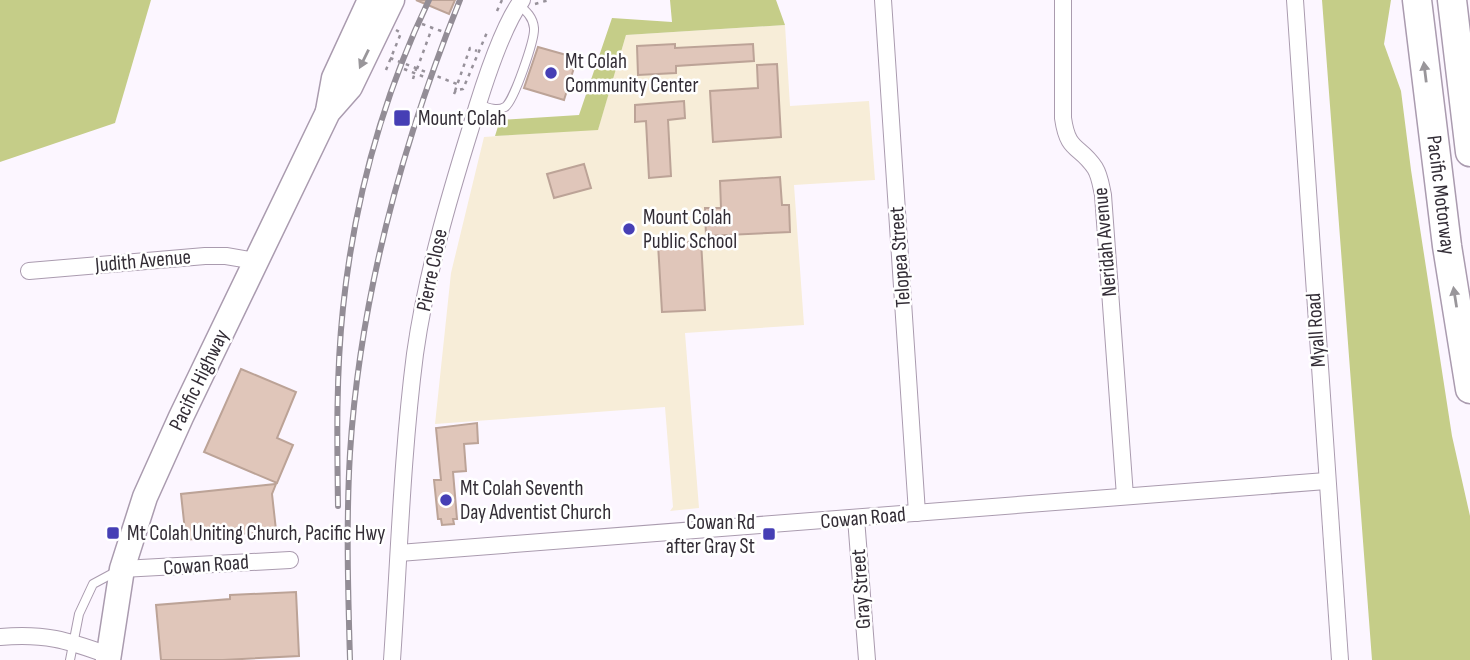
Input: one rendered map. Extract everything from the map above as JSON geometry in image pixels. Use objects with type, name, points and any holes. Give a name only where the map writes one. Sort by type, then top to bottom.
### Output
[{"type":"highway","name":"Pacific Motorway","points":[[1435,10],[1470,152]]},
{"type":"highway","name":"Pacific Motorway","points":[[1435,10],[1447,246],[1470,389]]},
{"type":"main road","name":"Pacific Highway","points":[[328,112],[334,78],[370,0]]},
{"type":"main road","name":"Pacific Highway","points":[[108,658],[122,569],[133,529],[159,464],[328,112],[350,87],[392,0]]},
{"type":"street","name":"Telopea Street","points":[[883,0],[917,513]]},
{"type":"street","name":"Neridah Avenue","points":[[1063,0],[1065,133],[1070,145],[1094,167],[1103,195],[1125,496]]},
{"type":"street","name":"Myall Road","points":[[1295,0],[1340,660]]},
{"type":"street","name":"Pierre Close","points":[[392,660],[415,351],[445,209],[478,104],[521,2]]},
{"type":"street","name":"Judith Avenue","points":[[29,271],[205,256],[256,261]]},
{"type":"street","name":"Cowan Road","points":[[399,553],[1326,481]]},
{"type":"street","name":"Gray Street","points":[[856,518],[867,660]]},
{"type":"street","name":"Cowan Road","points":[[122,569],[290,559]]},
{"type":"street","points":[[0,637],[30,634],[73,642],[108,658]]},
{"type":"lane","points":[[478,104],[500,108],[506,106],[512,97],[533,39],[534,29],[521,2]]},
{"type":"lane","points":[[71,660],[79,614],[93,584],[122,569]]},
{"type":"path","points":[[496,14],[502,0]]},
{"type":"path","points":[[422,24],[444,32]]},
{"type":"path","points":[[414,74],[413,79],[432,27]]},
{"type":"path","points":[[478,51],[470,48],[454,94],[456,90],[463,89],[490,27]]},
{"type":"path","points":[[380,61],[387,64],[386,70],[401,33]]},
{"type":"path","points":[[390,58],[457,84]]},
{"type":"path","points":[[404,69],[427,78]]},
{"type":"shaded area","name":"Mount Colah Public School","points":[[785,25],[790,106],[869,101],[875,180],[794,185],[804,325],[685,333],[699,508],[670,511],[673,507],[665,407],[435,424],[451,273],[484,137],[598,129],[626,35]]},
{"type":"green space","points":[[0,0],[151,0],[115,123],[0,162]]},
{"type":"green space","points":[[670,0],[776,0],[785,25],[626,35],[598,130],[495,136],[500,120],[579,115],[612,18],[672,22]]},
{"type":"green space","points":[[1322,0],[1391,0],[1384,44],[1401,91],[1452,436],[1470,516],[1470,660],[1372,660]]},
{"type":"building","points":[[416,0],[455,0],[449,14]]},
{"type":"building","points":[[675,44],[675,48],[753,44],[754,61],[676,66],[676,73],[638,75],[637,46]]},
{"type":"building","name":"Mt Colah Community Center","points":[[538,47],[577,58],[564,100],[524,88]]},
{"type":"building","points":[[777,64],[781,137],[713,142],[710,91],[758,88],[757,65]]},
{"type":"building","points":[[684,101],[685,118],[668,120],[671,176],[649,178],[646,121],[635,122],[635,105]]},
{"type":"building","points":[[584,164],[591,188],[554,198],[547,174]]},
{"type":"building","points":[[780,177],[782,205],[789,205],[790,232],[706,236],[705,208],[721,208],[720,181]]},
{"type":"building","points":[[701,241],[705,310],[662,312],[658,244]]},
{"type":"building","points":[[241,369],[296,392],[277,438],[293,445],[277,483],[204,452]]},
{"type":"building","points":[[477,423],[478,443],[464,444],[466,471],[453,472],[457,519],[453,519],[454,524],[442,525],[441,519],[438,519],[434,480],[441,480],[436,428]]},
{"type":"building","points":[[276,484],[272,494],[276,530],[186,540],[181,494]]},
{"type":"building","points":[[296,592],[299,656],[161,660],[156,605],[230,599],[230,595]]},
{"type":"railway","points":[[338,506],[339,358],[343,308],[355,229],[384,112],[429,0]]},
{"type":"railway","points":[[350,660],[350,453],[363,337],[402,165],[460,0]]},
{"type":"place","name":"Mt Colah Community Center","points":[[551,73]]},
{"type":"place","name":"Mount Colah","points":[[402,118]]},
{"type":"place","name":"Mount Colah Public School","points":[[629,229]]},
{"type":"place","name":"Mt Colah Seventh Day Adventist Church","points":[[446,500]]},
{"type":"place","name":"Mt Colah Uniting Church, Pacific Hwy","points":[[113,533]]},
{"type":"place","name":"Cowan Rd after Gray St","points":[[769,534]]}]
